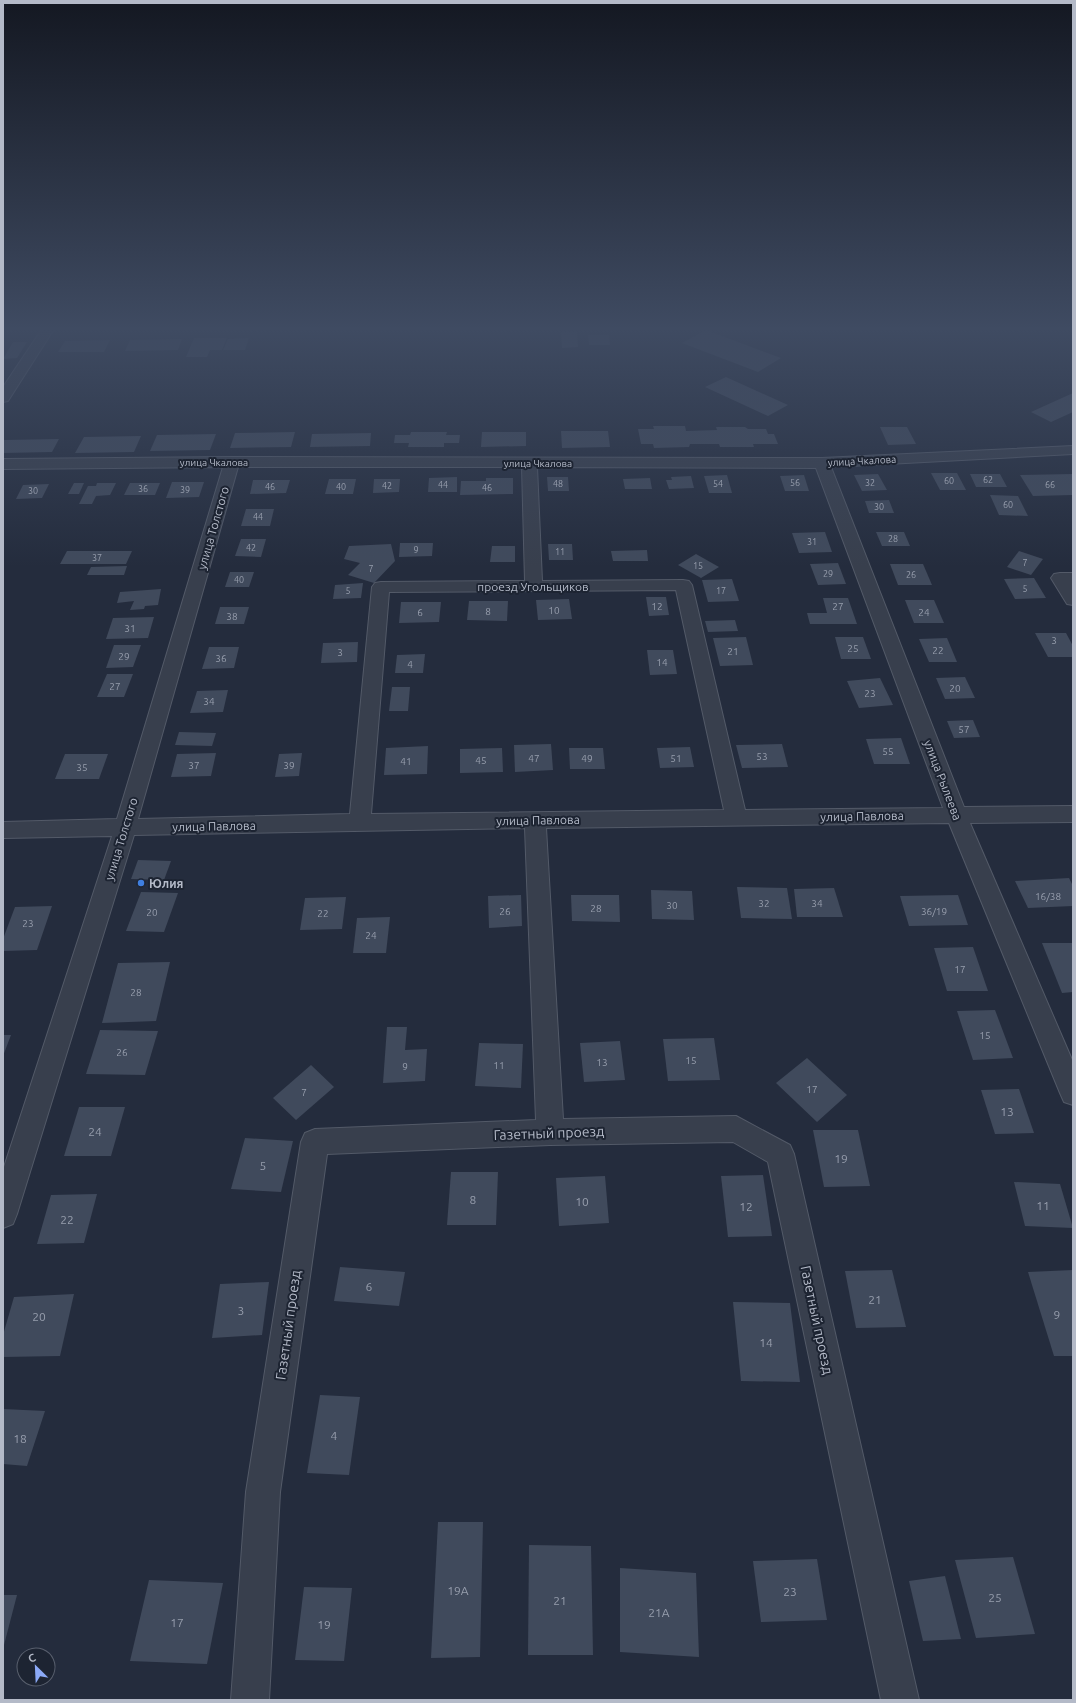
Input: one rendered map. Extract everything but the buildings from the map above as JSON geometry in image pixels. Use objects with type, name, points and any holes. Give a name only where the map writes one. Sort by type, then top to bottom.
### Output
[{"type":"street","name":"улица Чкалова","points":[[3,464],[232,462],[822,463],[1073,450]]},
{"type":"street","name":"улица Толстого","points":[[3,1214],[125,828],[232,462]]},
{"type":"street","points":[[529,463],[534,586]]},
{"type":"street","name":"улица Рылеева","points":[[822,463],[956,815],[1073,1093]]},
{"type":"street","points":[[1073,578],[1060,578],[1073,600]]},
{"type":"street","name":"проезд Угольщиков","points":[[360,822],[381,587],[682,584],[736,817]]},
{"type":"street","name":"улица Павлова","points":[[3,830],[360,822],[1073,814]]},
{"type":"street","points":[[535,821],[550,1132]]},
{"type":"street","name":"Газетный проезд","points":[[250,1700],[264,1492],[315,1142],[550,1132],[736,1129],[780,1154],[900,1700]]},
{"type":"place","name":"Юлия","points":[[141,883]]}]
